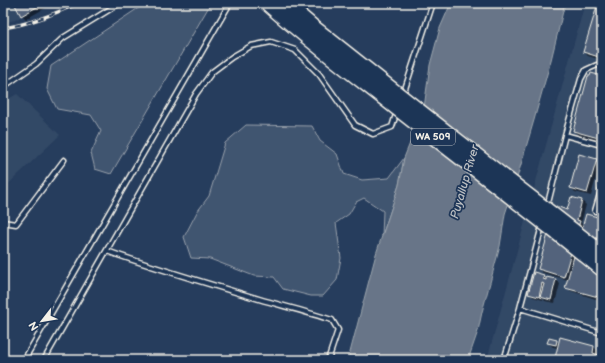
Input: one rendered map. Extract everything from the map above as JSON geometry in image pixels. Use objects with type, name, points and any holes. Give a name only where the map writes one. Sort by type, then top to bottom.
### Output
[{"type":"highway","name":"WA 509","points":[[267,3],[298,30],[602,269]]},
{"type":"highway","name":"WA 509","points":[[285,3],[423,114],[602,253]]},
{"type":"lane","points":[[3,87],[36,64],[63,38],[120,3]]},
{"type":"lane","points":[[24,360],[230,3]]},
{"type":"lane","points":[[44,360],[196,94],[212,72],[232,57],[251,46],[271,42],[295,50],[319,74],[355,125],[373,134],[392,127],[433,3]]},
{"type":"lane","points":[[546,212],[581,79],[586,70],[597,65],[602,65]]},
{"type":"lane","points":[[566,135],[602,145]]},
{"type":"lane","points":[[3,222],[16,224],[64,160]]},
{"type":"lane","points":[[595,211],[602,187]]},
{"type":"lane","points":[[504,360],[544,220]]},
{"type":"lane","points":[[107,251],[190,278],[332,320],[338,330],[328,360]]},
{"type":"lane","points":[[520,308],[602,333]]},
{"type":"shaded area","points":[[3,3],[45,3],[15,20],[3,23]]},
{"type":"shaded area","points":[[146,3],[211,3],[111,174],[95,169],[91,153],[101,131],[91,115],[57,109],[47,89],[51,66]]},
{"type":"shaded area","points":[[585,3],[602,3],[602,360],[487,360]]},
{"type":"shaded area","points":[[17,94],[60,135],[3,189],[3,102]]},
{"type":"shaded area","points":[[246,125],[312,126],[320,141],[337,154],[344,174],[362,180],[389,178],[404,158],[399,185],[382,236],[383,211],[364,198],[356,202],[349,214],[336,223],[341,258],[337,280],[323,296],[311,296],[283,289],[274,277],[254,276],[210,259],[191,258],[184,237],[197,212],[209,196],[225,143]]},
{"type":"water","name":"Puyallup River","points":[[451,3],[565,3],[534,120],[505,214],[500,246],[478,331],[468,360],[348,360],[376,254],[399,185],[404,158],[424,108],[430,65],[440,28]]},
{"type":"building","points":[[14,3],[44,3],[21,16]]},
{"type":"building","points":[[598,3],[602,3],[602,58],[583,52]]},
{"type":"building","points":[[591,73],[602,76],[602,139],[573,131],[588,76],[590,76]]},
{"type":"building","points":[[579,154],[597,159],[587,193],[570,188]]},
{"type":"building","points":[[571,197],[582,200],[577,220],[580,221],[564,277],[538,269],[556,206],[567,210]]},
{"type":"building","points":[[586,214],[602,218],[602,298],[565,288]]},
{"type":"building","points":[[534,272],[544,275],[543,279],[546,280],[546,277],[556,279],[551,300],[540,297],[544,284],[542,283],[539,297],[528,294]]},
{"type":"building","points":[[560,337],[594,346],[593,353],[602,356],[602,360],[562,360],[555,358]]},
{"type":"building","points":[[549,338],[557,340],[556,345],[547,343]]},
{"type":"railway","points":[[3,28],[51,15],[79,3]]}]
